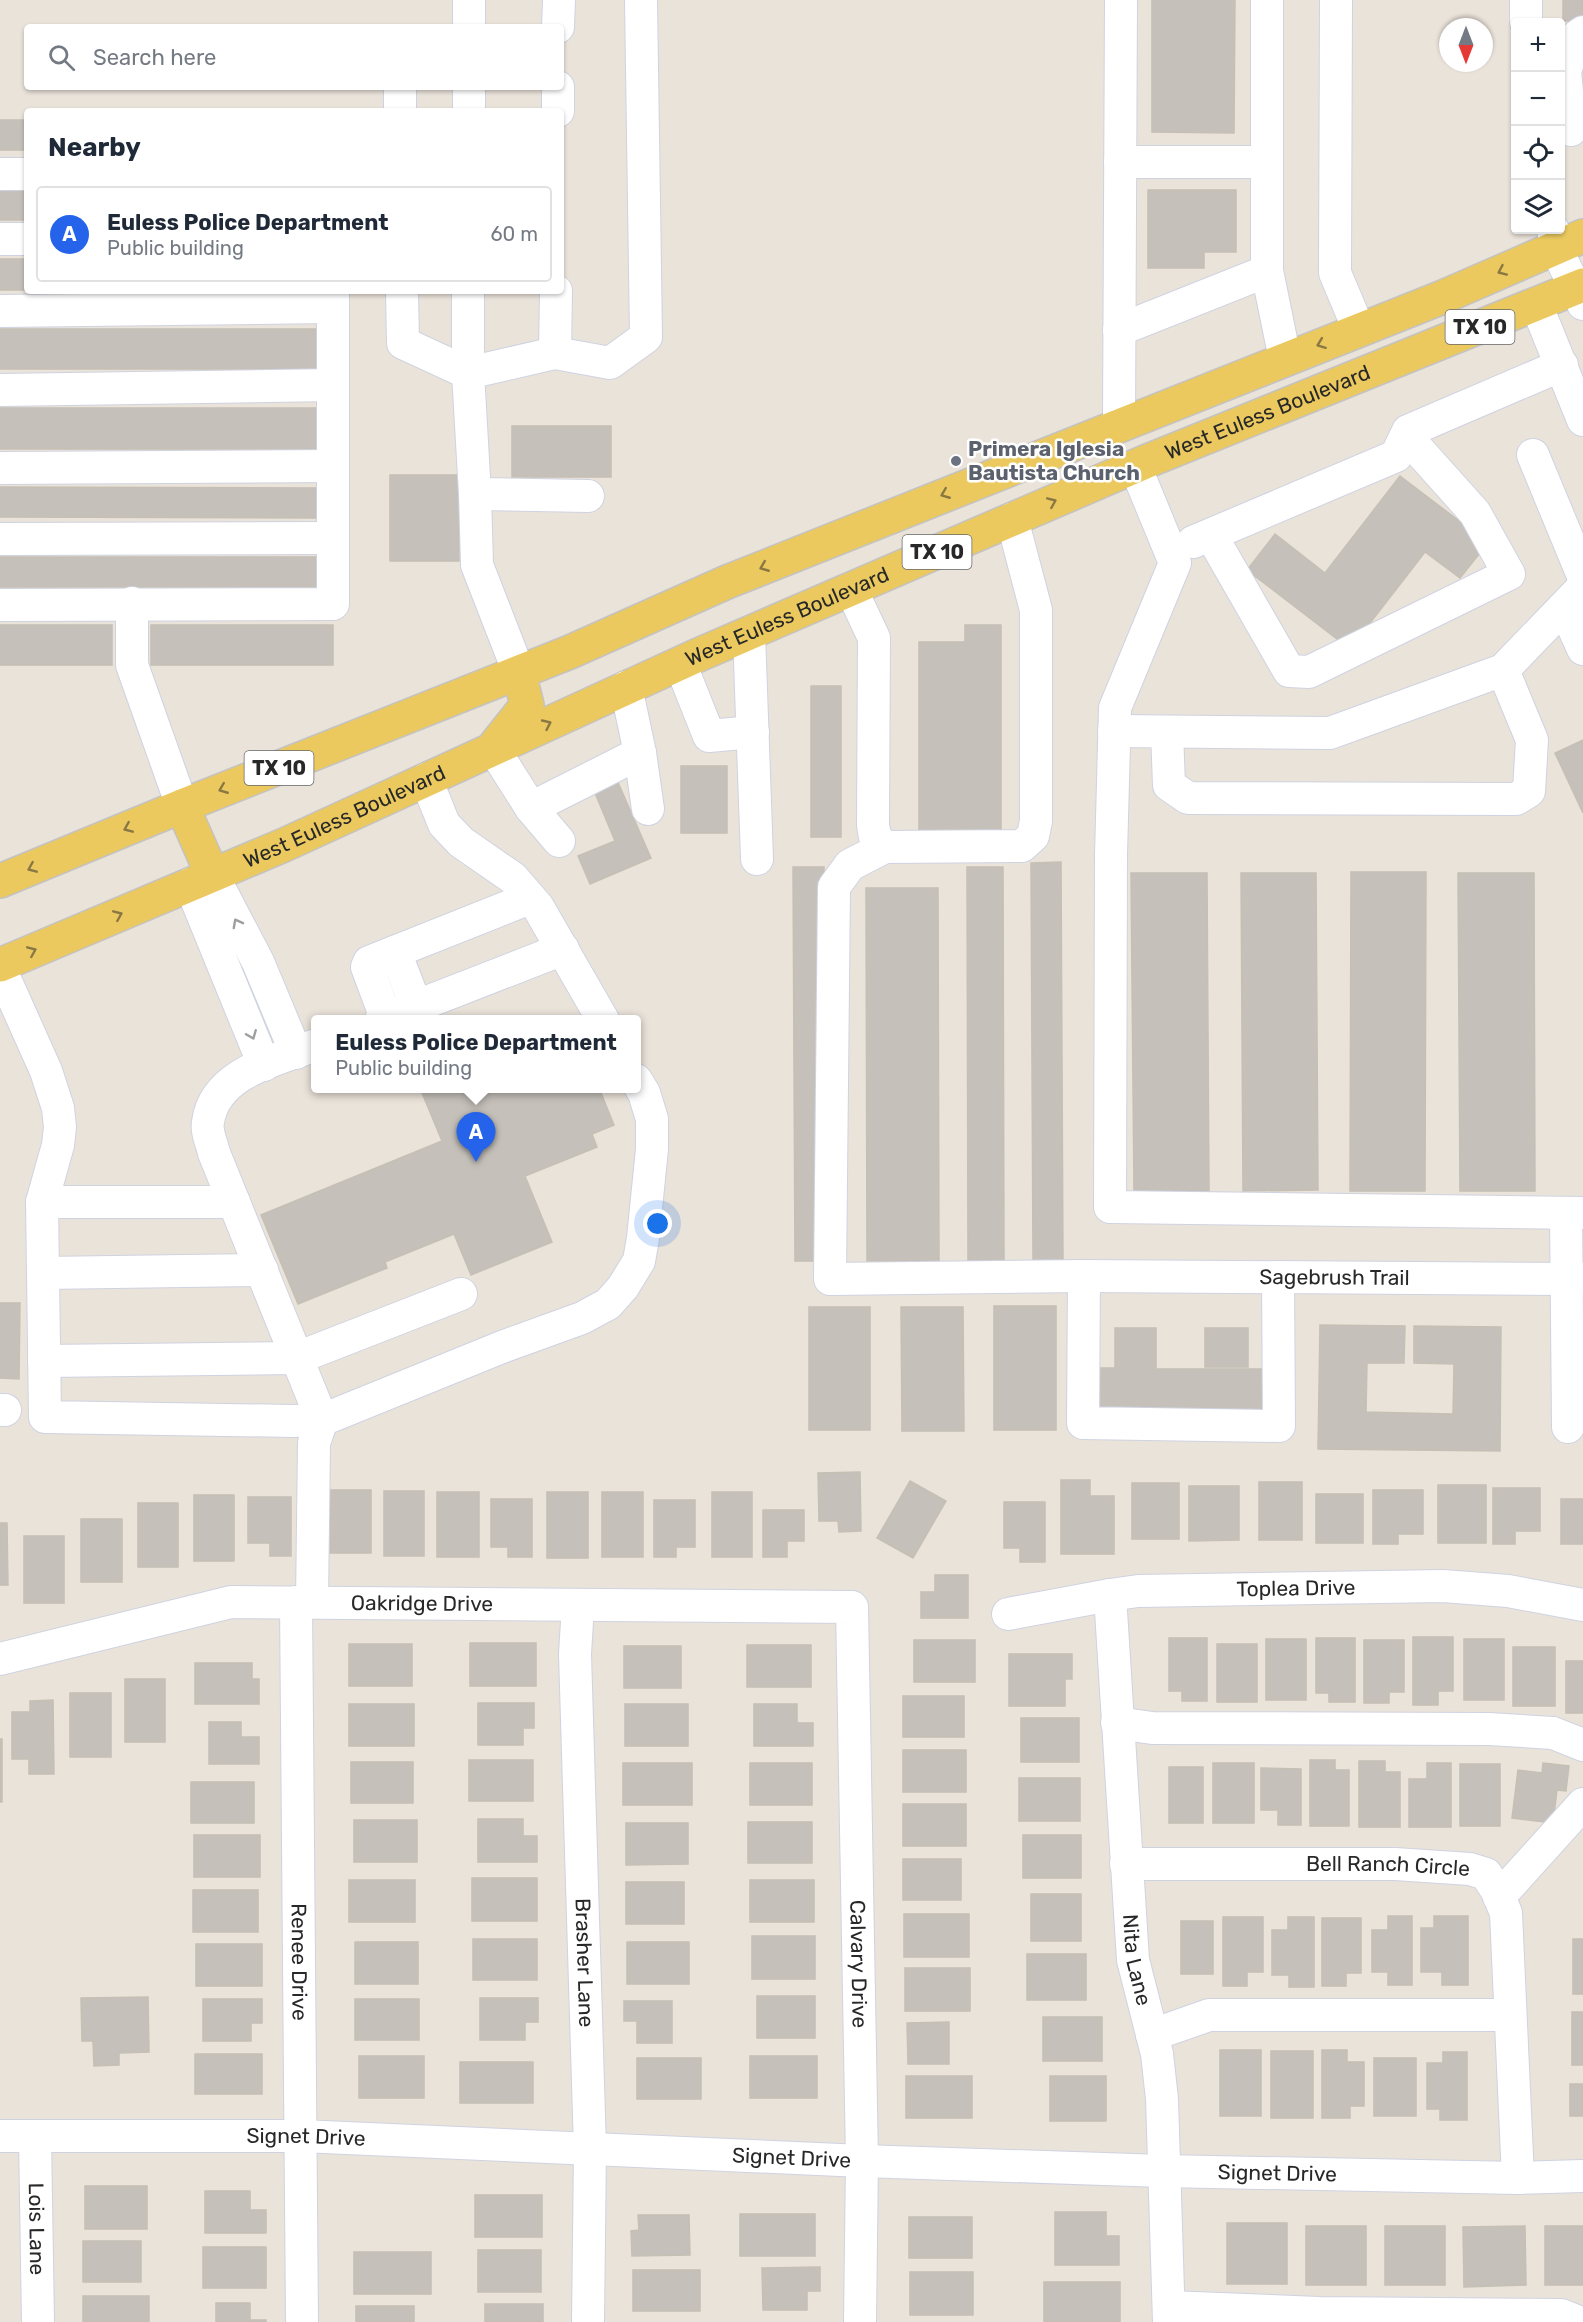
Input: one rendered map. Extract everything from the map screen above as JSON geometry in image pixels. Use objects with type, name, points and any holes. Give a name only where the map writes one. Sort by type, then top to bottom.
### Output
[{"type":"main road","name":"West Euless Boulevard","points":[[0,882],[182,806],[570,652],[727,582],[1119,424],[1443,297],[1564,238]]},
{"type":"main road","name":"West Euless Boulevard","points":[[0,967],[284,845],[680,663],[1135,466],[1536,304],[1581,292]]},
{"type":"main road","points":[[493,748],[527,705],[519,673]]},
{"type":"main road","points":[[182,806],[201,879]]},
{"type":"street","points":[[469,0],[469,24]]},
{"type":"street","points":[[558,24],[559,0]]},
{"type":"street","points":[[402,294],[403,343],[468,373],[555,353],[610,363],[646,337],[641,0]]},
{"type":"street","points":[[1119,424],[1121,0]]},
{"type":"street","points":[[1267,0],[1267,271],[1285,359]]},
{"type":"street","points":[[1336,0],[1335,273],[1359,330]]},
{"type":"street","points":[[1526,0],[1526,18]]},
{"type":"street","points":[[1571,134],[1565,72],[1576,37],[1583,32]]},
{"type":"street","points":[[400,90],[400,108]]},
{"type":"street","points":[[469,90],[469,108]]},
{"type":"street","points":[[558,90],[558,108]]},
{"type":"street","points":[[1120,162],[1267,162]]},
{"type":"street","points":[[0,174],[24,174]]},
{"type":"street","points":[[0,239],[24,238]]},
{"type":"street","points":[[1564,238],[1581,292]]},
{"type":"street","points":[[1119,330],[1267,271]]},
{"type":"street","points":[[468,294],[468,373],[476,494],[477,565],[519,673]]},
{"type":"street","points":[[555,353],[556,294]]},
{"type":"street","points":[[0,311],[333,299],[333,604],[0,605]]},
{"type":"street","points":[[1536,304],[1583,420]]},
{"type":"street","points":[[1170,552],[1396,456],[1408,431],[1562,364]]},
{"type":"street","points":[[0,390],[333,385]]},
{"type":"street","points":[[1211,535],[1289,671],[1309,672],[1509,574],[1475,513],[1415,446],[1403,443]]},
{"type":"street","points":[[1533,455],[1583,576]]},
{"type":"street","points":[[0,468],[333,466]]},
{"type":"street","points":[[1135,466],[1174,563],[1115,708],[1111,855],[1110,1207],[1575,1213],[1576,1279],[1568,1427]]},
{"type":"street","points":[[476,494],[588,496]]},
{"type":"street","points":[[851,589],[874,638],[873,825],[875,837],[885,847],[1022,846],[1033,836],[1036,821],[1036,610],[1012,519]]},
{"type":"street","points":[[0,540],[333,538]]},
{"type":"street","points":[[1114,731],[1330,733],[1503,670],[1574,597]]},
{"type":"street","points":[[1574,597],[1583,649]]},
{"type":"street","points":[[132,603],[132,665],[182,806]]},
{"type":"street","points":[[749,633],[757,859]]},
{"type":"street","points":[[680,663],[708,736],[753,732]]},
{"type":"street","points":[[1167,732],[1169,785],[1188,798],[1516,799],[1529,791],[1532,740],[1503,670]]},
{"type":"street","points":[[626,687],[640,753],[648,809]]},
{"type":"street","points":[[493,748],[531,808],[559,841]]},
{"type":"street","points":[[531,808],[640,753]]},
{"type":"street","points":[[426,779],[444,824],[461,842],[513,878],[544,916],[600,1015]]},
{"type":"street","name":"Sagebrush Trail","points":[[885,847],[850,865],[834,887],[830,1279],[1084,1276],[1576,1279]]},
{"type":"street","points":[[201,879],[258,962],[270,991],[306,1049],[264,1065],[228,1083],[214,1104],[207,1123],[214,1153],[322,1420]]},
{"type":"street","points":[[201,879],[227,976],[264,1065]]},
{"type":"street","points":[[383,1015],[367,967],[369,962],[530,898]]},
{"type":"street","points":[[394,1015],[563,949]]},
{"type":"street","points":[[395,952],[416,1006]]},
{"type":"street","points":[[227,976],[258,962]]},
{"type":"street","points":[[0,967],[46,1071],[58,1108],[60,1127],[58,1145],[42,1202],[45,1417],[322,1420],[502,1347],[582,1318],[608,1304],[623,1287],[639,1261],[643,1238],[652,1149],[652,1119],[641,1088]]},
{"type":"street","points":[[239,1004],[270,991]]},
{"type":"street","points":[[42,1202],[234,1202]]},
{"type":"street","points":[[43,1273],[262,1270]]},
{"type":"street","points":[[1084,1276],[1083,1423],[1279,1426],[1278,1277]]},
{"type":"street","points":[[44,1361],[297,1358],[461,1294]]},
{"type":"street","name":"Renee Drive","points":[[302,2322],[304,1602],[314,1443],[322,1420]]},
{"type":"street","name":"Toplea Drive","points":[[1008,1614],[1110,1594],[1138,1591],[1443,1586],[1508,1591],[1583,1605]]},
{"type":"street","name":"Nita Lane","points":[[1110,1594],[1133,1960],[1157,2054],[1162,2099],[1169,2315]]},
{"type":"street","name":"Oakridge Drive","points":[[0,1659],[231,1602],[852,1607]]},
{"type":"street","name":"Brasher Lane","points":[[578,1605],[575,1654],[590,2149],[588,2322]]},
{"type":"street","name":"Calvary Drive","points":[[852,1607],[862,2161],[860,2322]]},
{"type":"street","points":[[1118,1723],[1152,1728],[1489,1729],[1553,1733],[1583,1745]]},
{"type":"street","points":[[1499,1897],[1583,1804]]},
{"type":"street","name":"Bell Ranch Circle","points":[[1126,1864],[1395,1864],[1470,1869],[1486,1875],[1506,1913],[1518,2178]]},
{"type":"street","points":[[1152,2035],[1209,2015],[1510,2015]]},
{"type":"street","name":"Signet Drive","points":[[0,2136],[301,2136],[862,2161],[1163,2171],[1518,2178],[1583,2176]]},
{"type":"street","name":"Lois Lane","points":[[35,2136],[38,2322]]},
{"type":"street","points":[[1169,2315],[1319,2317],[1561,2315],[1579,2322]]},
{"type":"building","points":[[1152,0],[1235,0],[1234,133],[1152,132]]},
{"type":"building","points":[[1563,0],[1583,0],[1583,21],[1565,21]]},
{"type":"building","points":[[0,120],[24,120],[24,150],[0,150]]},
{"type":"building","points":[[0,190],[24,190],[24,220],[0,220]]},
{"type":"building","points":[[1148,190],[1236,190],[1236,252],[1204,252],[1204,268],[1148,268]]},
{"type":"building","points":[[0,259],[24,259],[24,290],[0,290]]},
{"type":"building","points":[[0,329],[316,329],[316,369],[0,369]]},
{"type":"building","points":[[0,408],[316,408],[316,449],[0,449]]},
{"type":"building","points":[[512,426],[611,426],[611,477],[512,477]]},
{"type":"building","points":[[390,475],[459,475],[459,561],[390,561]]},
{"type":"building","points":[[1400,476],[1488,543],[1460,578],[1425,552],[1350,649],[1247,570],[1275,534],[1325,573]]},
{"type":"building","points":[[0,487],[316,488],[316,518],[0,517]]},
{"type":"building","points":[[0,557],[316,557],[316,587],[0,587]]},
{"type":"building","points":[[0,625],[112,625],[112,665],[0,665]]},
{"type":"building","points":[[151,625],[333,625],[333,665],[151,665]]},
{"type":"building","points":[[965,625],[1001,625],[1001,838],[919,838],[919,642],[965,642]]},
{"type":"building","points":[[811,686],[841,686],[841,837],[811,837]]},
{"type":"building","points":[[1583,740],[1583,813],[1555,753]]},
{"type":"building","points":[[681,766],[727,766],[727,833],[681,833]]},
{"type":"building","points":[[613,771],[651,858],[590,884],[578,856],[615,841],[590,781]]},
{"type":"building","points":[[1061,862],[1063,1261],[1033,1261],[1031,863]]},
{"type":"building","points":[[793,867],[824,867],[826,1261],[795,1261]]},
{"type":"building","points":[[967,867],[1003,867],[1004,1261],[968,1261]]},
{"type":"building","points":[[1351,872],[1426,872],[1425,1191],[1350,1191]]},
{"type":"building","points":[[1131,873],[1207,873],[1209,1191],[1134,1191]]},
{"type":"building","points":[[1241,873],[1316,873],[1318,1190],[1243,1191]]},
{"type":"building","points":[[1458,873],[1534,873],[1535,1191],[1460,1191]]},
{"type":"building","points":[[866,888],[938,888],[939,1261],[867,1261]]},
{"type":"building","points":[[422,1093],[601,1093],[614,1125],[592,1134],[597,1147],[525,1176],[552,1242],[471,1275],[454,1234],[385,1262],[387,1268],[298,1304],[261,1215],[442,1141]]},
{"type":"building","points":[[0,1303],[20,1303],[19,1379],[0,1378]]},
{"type":"building","points":[[994,1306],[1056,1306],[1056,1430],[994,1430]]},
{"type":"building","points":[[809,1307],[870,1307],[870,1430],[809,1430]]},
{"type":"building","points":[[901,1307],[963,1307],[964,1431],[902,1431]]},
{"type":"building","points":[[1320,1325],[1405,1326],[1404,1363],[1367,1363],[1366,1412],[1453,1414],[1454,1364],[1414,1363],[1414,1326],[1501,1327],[1500,1451],[1318,1449]]},
{"type":"building","points":[[1115,1328],[1156,1328],[1156,1369],[1276,1369],[1276,1417],[1087,1417],[1087,1368],[1115,1368]]},
{"type":"building","points":[[1205,1328],[1248,1328],[1248,1367],[1205,1367]]},
{"type":"building","points":[[860,1472],[861,1531],[839,1532],[838,1521],[819,1521],[818,1473]]},
{"type":"building","points":[[1061,1480],[1090,1480],[1090,1496],[1114,1496],[1114,1554],[1061,1554]]},
{"type":"building","points":[[910,1481],[946,1501],[913,1558],[877,1538]]},
{"type":"building","points":[[1259,1482],[1302,1482],[1302,1540],[1259,1540]]},
{"type":"building","points":[[1132,1483],[1179,1483],[1179,1539],[1132,1539]]},
{"type":"building","points":[[1438,1485],[1486,1485],[1486,1543],[1438,1543]]},
{"type":"building","points":[[1189,1486],[1239,1486],[1239,1540],[1189,1541]]},
{"type":"building","points":[[1493,1488],[1540,1488],[1540,1531],[1515,1531],[1515,1544],[1493,1544]]},
{"type":"building","points":[[330,1490],[371,1490],[371,1553],[330,1553]]},
{"type":"building","points":[[1373,1490],[1423,1490],[1423,1534],[1398,1534],[1398,1544],[1373,1544]]},
{"type":"building","points":[[384,1491],[424,1491],[424,1556],[384,1556]]},
{"type":"building","points":[[437,1492],[479,1492],[479,1557],[437,1557]]},
{"type":"building","points":[[547,1492],[588,1492],[588,1558],[547,1558]]},
{"type":"building","points":[[602,1492],[643,1492],[643,1557],[602,1557]]},
{"type":"building","points":[[712,1492],[752,1492],[752,1557],[712,1557]]},
{"type":"building","points":[[1316,1494],[1363,1494],[1363,1543],[1316,1543]]},
{"type":"building","points":[[194,1495],[234,1495],[234,1561],[194,1561]]},
{"type":"building","points":[[248,1497],[291,1497],[291,1556],[270,1556],[270,1543],[248,1543]]},
{"type":"building","points":[[491,1499],[532,1499],[532,1557],[508,1557],[508,1547],[491,1547]]},
{"type":"building","points":[[1561,1499],[1583,1499],[1583,1544],[1561,1544]]},
{"type":"building","points":[[654,1500],[695,1500],[695,1547],[676,1547],[676,1557],[654,1557]]},
{"type":"building","points":[[1004,1502],[1045,1502],[1045,1562],[1020,1562],[1020,1548],[1004,1548]]},
{"type":"building","points":[[138,1503],[178,1503],[178,1567],[138,1567]]},
{"type":"building","points":[[763,1510],[804,1510],[804,1541],[787,1541],[787,1557],[763,1557]]},
{"type":"building","points":[[81,1519],[122,1519],[122,1582],[81,1582]]},
{"type":"building","points":[[0,1523],[7,1523],[8,1585],[0,1585]]},
{"type":"building","points":[[24,1536],[64,1536],[64,1603],[24,1603]]},
{"type":"building","points":[[935,1575],[968,1575],[968,1618],[921,1618],[921,1592],[935,1592]]},
{"type":"building","points":[[1413,1637],[1453,1637],[1453,1691],[1438,1691],[1438,1705],[1413,1705]]},
{"type":"building","points":[[1169,1638],[1207,1638],[1207,1701],[1182,1701],[1182,1691],[1169,1691]]},
{"type":"building","points":[[1316,1638],[1355,1638],[1355,1702],[1329,1702],[1329,1693],[1316,1693]]},
{"type":"building","points":[[1266,1639],[1306,1639],[1306,1700],[1266,1700]]},
{"type":"building","points":[[1464,1639],[1504,1639],[1504,1700],[1464,1700]]},
{"type":"building","points":[[914,1640],[975,1640],[975,1682],[914,1682]]},
{"type":"building","points":[[1364,1640],[1404,1640],[1404,1692],[1389,1692],[1389,1703],[1364,1703]]},
{"type":"building","points":[[470,1643],[536,1643],[536,1686],[470,1686]]},
{"type":"building","points":[[349,1644],[412,1644],[412,1686],[349,1686]]},
{"type":"building","points":[[1217,1644],[1257,1644],[1257,1702],[1217,1702]]},
{"type":"building","points":[[747,1645],[811,1645],[811,1687],[747,1687]]},
{"type":"building","points":[[624,1646],[681,1646],[681,1688],[624,1688]]},
{"type":"building","points":[[1513,1647],[1555,1647],[1555,1706],[1513,1706]]},
{"type":"building","points":[[1009,1654],[1072,1654],[1072,1679],[1065,1679],[1065,1706],[1009,1706]]},
{"type":"building","points":[[1566,1661],[1583,1661],[1583,1713],[1566,1713]]},
{"type":"building","points":[[195,1663],[252,1663],[252,1679],[259,1679],[259,1704],[195,1704]]},
{"type":"building","points":[[125,1679],[165,1679],[165,1742],[125,1742]]},
{"type":"building","points":[[70,1693],[111,1693],[111,1757],[70,1757]]},
{"type":"building","points":[[903,1696],[964,1696],[964,1737],[903,1737]]},
{"type":"building","points":[[53,1700],[54,1774],[29,1774],[29,1759],[12,1759],[12,1712],[30,1712],[30,1701]]},
{"type":"building","points":[[478,1703],[534,1703],[534,1728],[523,1728],[523,1745],[478,1745]]},
{"type":"building","points":[[349,1704],[414,1704],[414,1746],[349,1746]]},
{"type":"building","points":[[625,1704],[688,1704],[688,1746],[625,1746]]},
{"type":"building","points":[[754,1704],[797,1704],[797,1723],[813,1723],[813,1746],[754,1746]]},
{"type":"building","points":[[1021,1718],[1079,1718],[1079,1762],[1021,1762]]},
{"type":"building","points":[[209,1722],[241,1722],[241,1737],[259,1737],[259,1764],[209,1764]]},
{"type":"building","points":[[0,1739],[2,1739],[2,1802],[0,1802]]},
{"type":"building","points":[[903,1750],[966,1750],[966,1792],[903,1792]]},
{"type":"building","points":[[469,1760],[533,1760],[533,1801],[469,1801]]},
{"type":"building","points":[[1310,1760],[1335,1760],[1335,1770],[1349,1770],[1349,1826],[1310,1826]]},
{"type":"building","points":[[1359,1761],[1385,1761],[1385,1772],[1400,1772],[1400,1827],[1359,1827]]},
{"type":"building","points":[[351,1762],[413,1762],[413,1803],[351,1803]]},
{"type":"building","points":[[623,1763],[692,1763],[692,1805],[623,1805]]},
{"type":"building","points":[[750,1763],[812,1763],[812,1805],[750,1805]]},
{"type":"building","points":[[1213,1763],[1254,1763],[1254,1823],[1213,1823]]},
{"type":"building","points":[[1427,1763],[1451,1763],[1451,1827],[1409,1827],[1409,1779],[1427,1779]]},
{"type":"building","points":[[1543,1763],[1569,1766],[1566,1791],[1557,1790],[1553,1823],[1512,1818],[1518,1770],[1542,1773]]},
{"type":"building","points":[[1460,1764],[1500,1764],[1500,1826],[1460,1826]]},
{"type":"building","points":[[1169,1767],[1203,1767],[1203,1823],[1169,1823]]},
{"type":"building","points":[[1261,1768],[1301,1769],[1301,1825],[1278,1825],[1278,1810],[1261,1810]]},
{"type":"building","points":[[1019,1778],[1080,1778],[1080,1821],[1019,1821]]},
{"type":"building","points":[[191,1782],[254,1782],[254,1823],[191,1823]]},
{"type":"building","points":[[903,1804],[966,1804],[966,1846],[903,1846]]},
{"type":"building","points":[[478,1819],[523,1819],[523,1836],[537,1836],[537,1862],[478,1862]]},
{"type":"building","points":[[354,1820],[417,1820],[417,1862],[354,1862]]},
{"type":"building","points":[[748,1822],[812,1822],[812,1863],[748,1863]]},
{"type":"building","points":[[626,1823],[688,1823],[688,1864],[626,1865]]},
{"type":"building","points":[[194,1835],[260,1835],[260,1877],[194,1877]]},
{"type":"building","points":[[1023,1835],[1081,1835],[1081,1878],[1023,1878]]},
{"type":"building","points":[[903,1859],[961,1859],[961,1900],[903,1900]]},
{"type":"building","points":[[472,1878],[537,1878],[537,1921],[472,1921]]},
{"type":"building","points":[[349,1880],[415,1880],[415,1922],[349,1922]]},
{"type":"building","points":[[750,1880],[814,1880],[814,1922],[750,1922]]},
{"type":"building","points":[[626,1882],[684,1882],[684,1924],[626,1924]]},
{"type":"building","points":[[193,1890],[258,1890],[258,1932],[193,1932]]},
{"type":"building","points":[[1031,1894],[1081,1894],[1081,1941],[1031,1941]]},
{"type":"building","points":[[904,1914],[969,1914],[969,1957],[904,1957]]},
{"type":"building","points":[[1388,1916],[1412,1916],[1412,1985],[1388,1985],[1388,1972],[1372,1972],[1372,1930],[1388,1930]]},
{"type":"building","points":[[1434,1916],[1468,1916],[1468,1985],[1442,1985],[1442,1972],[1421,1972],[1421,1928],[1434,1928]]},
{"type":"building","points":[[1223,1917],[1263,1917],[1263,1972],[1247,1972],[1247,1986],[1223,1986]]},
{"type":"building","points":[[1288,1917],[1314,1917],[1314,1987],[1289,1987],[1289,1975],[1272,1975],[1272,1930],[1288,1930]]},
{"type":"building","points":[[1322,1918],[1361,1918],[1361,1973],[1346,1973],[1346,1986],[1322,1986]]},
{"type":"building","points":[[1181,1921],[1213,1921],[1213,1974],[1181,1974]]},
{"type":"building","points":[[752,1936],[815,1936],[815,1979],[752,1979]]},
{"type":"building","points":[[473,1939],[537,1939],[537,1980],[473,1980]]},
{"type":"building","points":[[1573,1939],[1583,1939],[1583,1994],[1573,1994]]},
{"type":"building","points":[[355,1942],[418,1942],[418,1984],[355,1984]]},
{"type":"building","points":[[627,1942],[689,1942],[689,1984],[627,1984]]},
{"type":"building","points":[[196,1944],[262,1944],[262,1986],[196,1986]]},
{"type":"building","points":[[1027,1954],[1086,1954],[1086,2000],[1027,2000]]},
{"type":"building","points":[[905,1968],[970,1968],[970,2011],[905,2011]]},
{"type":"building","points":[[757,1996],[815,1996],[815,2038],[757,2038]]},
{"type":"building","points":[[148,1997],[149,2052],[119,2053],[119,2065],[94,2066],[93,2041],[82,2041],[81,1998]]},
{"type":"building","points":[[480,1998],[538,1998],[538,2022],[525,2022],[525,2040],[480,2040]]},
{"type":"building","points":[[203,1999],[262,1999],[262,2023],[251,2023],[251,2041],[203,2041]]},
{"type":"building","points":[[355,1999],[419,1999],[419,2040],[355,2040]]},
{"type":"building","points":[[624,2001],[672,2001],[672,2043],[637,2043],[637,2021],[624,2021]]},
{"type":"building","points":[[1572,2012],[1583,2012],[1583,2065],[1572,2065]]},
{"type":"building","points":[[1043,2017],[1102,2017],[1102,2061],[1043,2061]]},
{"type":"building","points":[[949,2022],[949,2064],[908,2064],[907,2023]]},
{"type":"building","points":[[1220,2050],[1261,2050],[1261,2116],[1220,2116]]},
{"type":"building","points":[[1322,2050],[1347,2050],[1347,2062],[1364,2062],[1364,2106],[1350,2106],[1350,2118],[1322,2118]]},
{"type":"building","points":[[1271,2051],[1313,2051],[1313,2118],[1271,2118]]},
{"type":"building","points":[[1443,2052],[1467,2052],[1467,2120],[1440,2120],[1440,2109],[1427,2109],[1427,2063],[1443,2063]]},
{"type":"building","points":[[195,2054],[262,2054],[262,2094],[195,2094]]},
{"type":"building","points":[[359,2056],[424,2056],[424,2098],[359,2098]]},
{"type":"building","points":[[750,2056],[817,2056],[817,2098],[750,2098]]},
{"type":"building","points":[[637,2058],[701,2058],[701,2099],[637,2099]]},
{"type":"building","points":[[1374,2058],[1416,2058],[1416,2116],[1374,2116]]},
{"type":"building","points":[[460,2062],[533,2062],[533,2103],[460,2103]]},
{"type":"building","points":[[906,2076],[972,2076],[972,2118],[906,2118]]},
{"type":"building","points":[[1050,2076],[1106,2076],[1106,2121],[1050,2121]]},
{"type":"building","points":[[1570,2084],[1583,2084],[1583,2116],[1570,2116]]},
{"type":"building","points":[[85,2186],[147,2186],[147,2229],[85,2229]]},
{"type":"building","points":[[205,2191],[250,2191],[250,2210],[266,2210],[266,2233],[205,2233]]},
{"type":"building","points":[[475,2195],[542,2195],[542,2237],[475,2237]]},
{"type":"building","points":[[1055,2212],[1106,2212],[1106,2236],[1119,2236],[1119,2265],[1055,2265]]},
{"type":"building","points":[[740,2214],[815,2214],[815,2256],[740,2256]]},
{"type":"building","points":[[638,2215],[689,2215],[690,2255],[632,2256],[631,2231],[639,2230]]},
{"type":"building","points":[[909,2217],[972,2217],[972,2258],[909,2258]]},
{"type":"building","points":[[1227,2223],[1287,2223],[1287,2284],[1227,2284]]},
{"type":"building","points":[[1306,2226],[1366,2226],[1366,2285],[1306,2285]]},
{"type":"building","points":[[1385,2226],[1445,2226],[1445,2285],[1385,2285]]},
{"type":"building","points":[[1525,2226],[1526,2285],[1464,2287],[1463,2227]]},
{"type":"building","points":[[1545,2226],[1583,2226],[1583,2285],[1545,2285]]},
{"type":"building","points":[[83,2241],[141,2241],[141,2282],[83,2282]]},
{"type":"building","points":[[203,2247],[266,2247],[266,2288],[203,2288]]},
{"type":"building","points":[[478,2250],[541,2250],[541,2292],[478,2292]]},
{"type":"building","points":[[354,2252],[431,2252],[431,2294],[354,2294]]},
{"type":"building","points":[[820,2267],[820,2291],[807,2291],[807,2310],[763,2310],[762,2268]]},
{"type":"building","points":[[633,2270],[700,2270],[700,2311],[633,2311]]},
{"type":"building","points":[[910,2272],[973,2272],[973,2315],[910,2315]]},
{"type":"building","points":[[1044,2282],[1120,2282],[1120,2322],[1044,2322]]},
{"type":"building","points":[[83,2296],[149,2296],[149,2322],[83,2322]]},
{"type":"building","points":[[216,2303],[250,2303],[250,2320],[266,2320],[266,2322],[216,2322]]},
{"type":"building","points":[[485,2304],[543,2304],[543,2322],[485,2322]]},
{"type":"building","points":[[356,2306],[414,2306],[414,2322],[356,2322]]},
{"type":"place","name":"Primera Iglesia Bautista Church","points":[[956,461]]},
{"type":"place","name":"Euless Police Department","points":[[476,1162]]}]
